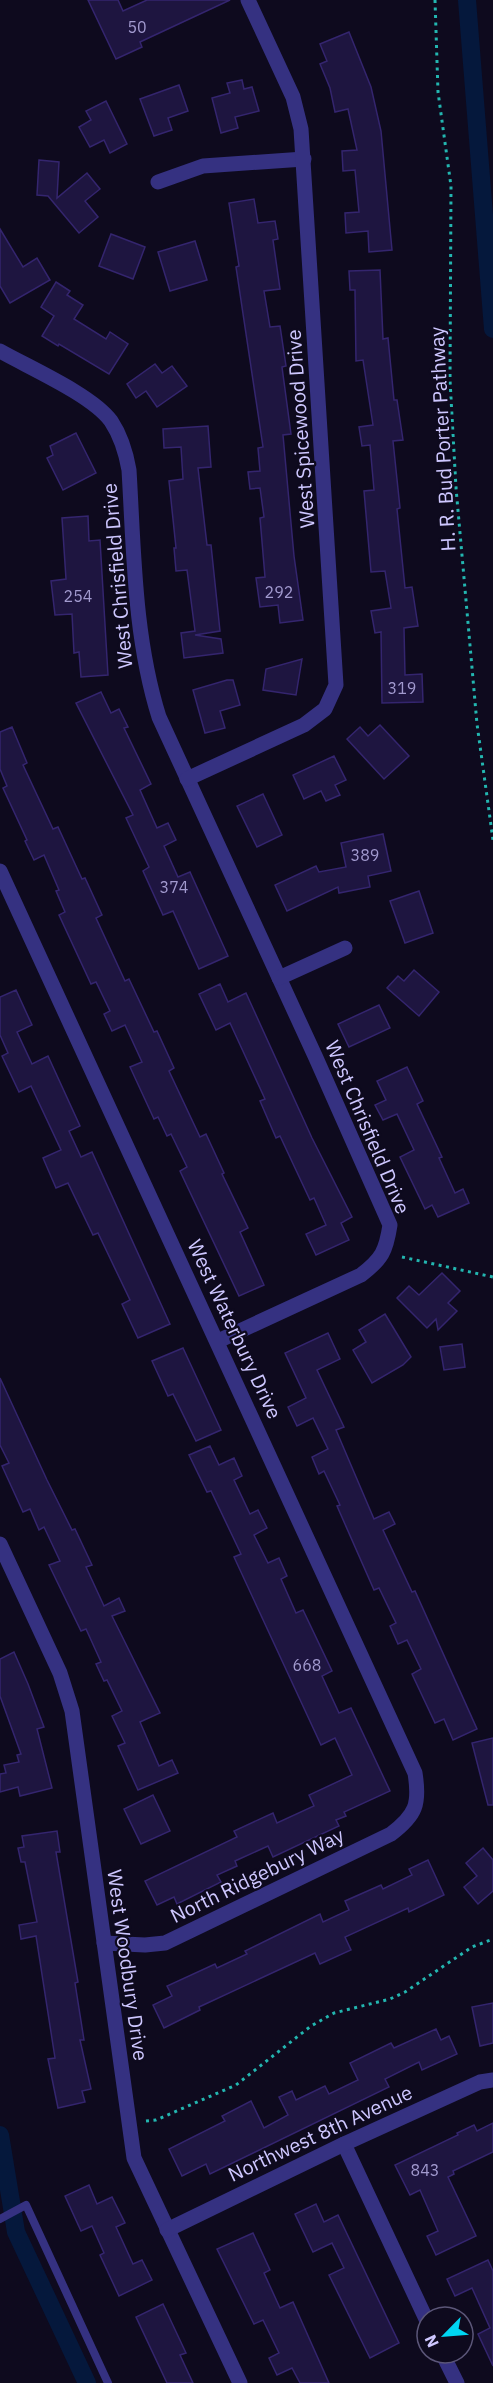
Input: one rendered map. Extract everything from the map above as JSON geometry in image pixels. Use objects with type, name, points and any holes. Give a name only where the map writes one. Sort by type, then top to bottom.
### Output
[{"type":"street","name":"West Spicewood Drive","points":[[187,779],[304,725],[325,709],[336,685],[301,129],[293,97],[248,0]]},
{"type":"street","points":[[158,182],[203,166],[304,159]]},
{"type":"street","name":"West Chrisfield Drive","points":[[0,351],[98,407],[111,422],[125,450],[129,470],[139,626],[145,665],[159,717],[390,1225],[387,1245],[377,1263],[361,1275],[218,1341]]},
{"type":"street","name":"West Waterbury Drive","points":[[0,871],[415,1773],[418,1790],[416,1808]]},
{"type":"street","points":[[279,978],[345,948]]},
{"type":"street","name":"West Woodbury Drive","points":[[0,1544],[60,1673],[72,1711],[134,2158],[240,2383]]},
{"type":"street","name":"North Ridgebury Way","points":[[104,1943],[145,1946],[165,1943],[391,1834],[407,1822],[416,1808]]},
{"type":"street","name":"Northwest 8th Avenue","points":[[167,2230],[344,2144],[480,2082],[493,2080]]},
{"type":"street","points":[[344,2144],[420,2305]]},
{"type":"street","points":[[448,2365],[457,2383]]},
{"type":"lane","points":[[0,2219],[26,2205],[108,2383]]},
{"type":"path","name":"H. R. Bud Porter Pathway","points":[[435,0],[438,92],[451,186],[450,380],[456,488],[477,724],[493,840]]},
{"type":"path","points":[[402,1257],[493,1277]]},
{"type":"path","points":[[128,2123],[156,2120],[236,2085],[311,2026],[334,2013],[390,1999],[405,1992],[472,1947],[493,1939]]},
{"type":"building","points":[[88,0],[118,0],[123,11],[147,0],[230,0],[140,42],[142,47],[116,59]]},
{"type":"building","points":[[349,32],[371,87],[381,131],[392,250],[369,252],[368,231],[346,233],[345,213],[359,212],[355,170],[343,171],[342,151],[357,150],[348,109],[335,112],[330,88],[320,64],[327,61],[320,44]]},
{"type":"building","points":[[242,80],[244,89],[252,87],[259,111],[235,117],[238,128],[221,133],[212,98],[230,93],[227,83]]},
{"type":"building","points":[[179,85],[188,111],[168,118],[172,130],[154,136],[140,99]]},
{"type":"building","points":[[106,101],[127,144],[110,153],[104,140],[90,147],[79,127],[91,120],[86,111]]},
{"type":"building","points":[[39,160],[59,162],[57,198],[87,173],[100,189],[85,201],[98,217],[79,233],[48,196],[37,195]]},
{"type":"building","points":[[254,199],[258,223],[275,221],[278,239],[273,240],[280,289],[264,291],[270,327],[280,326],[286,366],[282,367],[291,434],[283,435],[294,556],[303,620],[280,623],[278,605],[260,607],[256,578],[265,577],[260,518],[264,517],[260,488],[250,489],[248,472],[260,471],[258,448],[263,447],[236,267],[239,266],[229,203]]},
{"type":"building","points":[[0,229],[23,267],[37,258],[50,280],[10,303],[0,286]]},
{"type":"building","points":[[111,234],[145,247],[133,279],[99,266]]},
{"type":"building","points":[[195,241],[207,280],[170,291],[158,252]]},
{"type":"building","points":[[380,270],[383,339],[388,338],[394,400],[397,400],[403,440],[393,441],[405,588],[412,587],[418,626],[404,628],[405,675],[422,674],[423,702],[382,703],[381,632],[375,633],[371,611],[391,608],[385,571],[371,572],[364,491],[374,490],[370,445],[362,446],[359,427],[373,425],[363,360],[356,361],[355,290],[350,290],[349,271]]},
{"type":"building","points":[[56,282],[70,291],[67,295],[83,305],[74,319],[106,339],[110,332],[128,344],[109,374],[42,336],[54,316],[41,307]]},
{"type":"building","points":[[155,364],[162,373],[172,366],[187,386],[157,407],[146,391],[136,398],[127,384]]},
{"type":"building","points":[[208,426],[211,467],[198,468],[207,545],[211,545],[220,631],[195,635],[221,639],[223,653],[184,658],[181,633],[195,631],[187,570],[176,571],[169,481],[183,479],[181,447],[164,448],[163,429]]},
{"type":"building","points":[[76,433],[96,473],[63,490],[47,458],[53,455],[50,446]]},
{"type":"building","points":[[88,516],[89,541],[100,540],[108,675],[81,677],[79,652],[74,653],[72,614],[55,615],[51,581],[66,579],[62,518]]},
{"type":"building","points":[[302,659],[296,695],[263,690],[266,669]]},
{"type":"building","points":[[233,680],[240,705],[220,711],[225,728],[205,733],[193,690]]},
{"type":"building","points":[[101,692],[111,713],[119,709],[128,727],[124,728],[151,784],[140,790],[157,828],[168,823],[176,840],[164,846],[178,877],[190,872],[228,956],[199,969],[173,911],[163,915],[143,871],[149,867],[126,818],[133,815],[76,703]]},
{"type":"building","points":[[380,725],[409,756],[384,779],[347,739],[360,727],[368,736]]},
{"type":"building","points":[[12,727],[27,763],[23,765],[53,829],[58,827],[82,879],[85,878],[102,915],[96,918],[125,981],[129,979],[154,1032],[157,1031],[174,1068],[169,1071],[200,1137],[206,1134],[248,1228],[240,1232],[264,1285],[239,1296],[180,1171],[187,1167],[171,1134],[167,1136],[158,1117],[154,1119],[130,1067],[142,1062],[125,1025],[112,1031],[104,1014],[110,1011],[96,982],[91,984],[59,915],[65,912],[56,891],[59,890],[44,855],[34,860],[3,788],[7,786],[0,769],[0,732]]},
{"type":"building","points":[[334,756],[346,780],[335,785],[340,795],[326,801],[321,791],[304,799],[293,775]]},
{"type":"building","points":[[263,794],[282,835],[257,847],[237,806]]},
{"type":"building","points":[[383,834],[391,871],[368,876],[370,887],[339,893],[338,887],[287,911],[275,885],[316,866],[319,872],[346,867],[341,843]]},
{"type":"building","points":[[419,891],[433,933],[405,943],[390,901]]},
{"type":"building","points":[[414,970],[439,992],[419,1016],[387,988],[398,976],[404,981]]},
{"type":"building","points":[[220,984],[228,1002],[246,993],[312,1138],[352,1217],[341,1223],[349,1240],[316,1255],[306,1234],[326,1225],[314,1198],[310,1200],[280,1136],[276,1138],[260,1101],[265,1099],[230,1023],[216,1030],[199,994]]},
{"type":"building","points":[[16,990],[32,1025],[17,1032],[32,1064],[48,1056],[80,1126],[69,1131],[81,1157],[92,1152],[170,1324],[138,1338],[122,1304],[130,1300],[98,1233],[93,1235],[68,1183],[56,1188],[43,1158],[61,1150],[31,1086],[19,1092],[2,1056],[8,1053],[0,1035],[0,997]]},
{"type":"building","points":[[379,1005],[390,1028],[349,1047],[338,1024]]},
{"type":"building","points":[[407,1067],[423,1101],[417,1104],[442,1157],[439,1158],[455,1193],[463,1189],[469,1203],[438,1217],[432,1205],[425,1209],[400,1157],[414,1150],[397,1114],[383,1120],[375,1105],[386,1100],[377,1081]]},
{"type":"building","points":[[442,1273],[460,1291],[448,1303],[457,1311],[438,1330],[436,1319],[427,1328],[397,1298],[409,1286],[419,1295]]},
{"type":"building","points":[[385,1314],[411,1357],[403,1365],[372,1383],[353,1350],[366,1342],[359,1330]]},
{"type":"building","points":[[328,1333],[340,1359],[317,1370],[344,1427],[336,1430],[374,1519],[389,1512],[395,1524],[383,1530],[412,1592],[415,1591],[477,1729],[453,1740],[444,1719],[435,1723],[412,1674],[421,1669],[407,1640],[398,1644],[390,1626],[396,1623],[379,1588],[374,1590],[324,1471],[319,1474],[312,1457],[328,1449],[313,1418],[297,1426],[288,1407],[306,1398],[285,1353]]},
{"type":"building","points":[[462,1344],[465,1367],[444,1370],[440,1347]]},
{"type":"building","points":[[183,1348],[221,1430],[196,1441],[173,1394],[168,1396],[152,1361]]},
{"type":"building","points":[[0,1378],[47,1480],[72,1530],[75,1529],[92,1565],[86,1567],[104,1606],[119,1598],[125,1611],[112,1616],[160,1713],[140,1722],[159,1766],[172,1760],[178,1773],[138,1790],[118,1746],[125,1743],[112,1716],[122,1711],[107,1680],[104,1681],[96,1664],[101,1662],[86,1629],[81,1631],[49,1565],[60,1561],[44,1527],[39,1530],[30,1509],[23,1512],[2,1466],[9,1463],[0,1445]]},
{"type":"building","points":[[210,1446],[219,1465],[234,1458],[242,1476],[234,1480],[250,1514],[258,1510],[267,1528],[254,1535],[268,1563],[279,1558],[287,1576],[281,1579],[296,1613],[303,1610],[332,1671],[322,1676],[339,1713],[351,1708],[390,1791],[344,1812],[346,1816],[336,1820],[339,1826],[273,1857],[268,1846],[235,1861],[237,1866],[217,1875],[221,1882],[177,1904],[174,1897],[157,1905],[145,1881],[237,1837],[234,1831],[273,1813],[277,1823],[314,1806],[309,1795],[352,1775],[335,1738],[321,1745],[234,1557],[241,1554],[211,1491],[207,1492],[189,1455]]},
{"type":"building","points":[[14,1652],[44,1727],[37,1729],[52,1788],[20,1796],[18,1787],[0,1792],[0,1774],[6,1773],[4,1765],[19,1762],[17,1755],[21,1754],[0,1696],[0,1659]]},
{"type":"building","points":[[493,1738],[493,1805],[488,1805],[472,1743]]},
{"type":"building","points":[[153,1795],[170,1831],[141,1844],[124,1809]]},
{"type":"building","points":[[57,1831],[60,1852],[56,1852],[78,1982],[75,1983],[84,2040],[80,2040],[91,2089],[82,2091],[85,2102],[58,2108],[48,2059],[55,2058],[36,1936],[21,1939],[19,1925],[37,1922],[25,1862],[21,1862],[18,1848],[24,1847],[22,1836]]},
{"type":"building","points":[[483,1848],[493,1860],[493,1891],[478,1904],[464,1887],[477,1876],[466,1863]]},
{"type":"building","points":[[428,1860],[444,1895],[409,1912],[408,1908],[345,1937],[351,1950],[320,1964],[315,1953],[199,2007],[200,2010],[164,2028],[153,2005],[172,1996],[167,1986],[215,1964],[217,1968],[247,1954],[245,1951],[320,1914],[323,1922],[349,1910],[345,1901],[381,1885],[383,1889],[412,1875],[409,1869]]},
{"type":"building","points":[[493,2003],[493,2043],[480,2046],[472,2007]]},
{"type":"building","points":[[436,2029],[441,2040],[449,2036],[457,2054],[422,2070],[419,2062],[385,2079],[389,2087],[210,2174],[206,2164],[182,2176],[169,2149],[225,2121],[222,2116],[251,2101],[264,2128],[288,2115],[279,2097],[292,2091],[296,2100],[325,2086],[329,2094],[358,2080],[350,2063],[391,2043],[394,2048]]},
{"type":"building","points":[[493,2123],[493,2152],[453,2171],[454,2174],[448,2177],[476,2236],[436,2255],[427,2236],[438,2231],[420,2190],[410,2195],[395,2165],[474,2125],[477,2131]]},
{"type":"building","points":[[89,2185],[97,2204],[112,2197],[125,2223],[116,2227],[133,2264],[142,2260],[152,2280],[119,2296],[100,2255],[104,2253],[92,2226],[81,2231],[65,2196]]},
{"type":"building","points":[[316,2204],[324,2222],[338,2215],[399,2343],[370,2358],[329,2275],[344,2268],[332,2243],[313,2252],[295,2214]]},
{"type":"building","points":[[253,2233],[270,2270],[264,2273],[280,2308],[293,2302],[329,2383],[300,2383],[292,2368],[277,2375],[269,2358],[279,2353],[263,2320],[254,2324],[217,2249]]},
{"type":"building","points":[[488,2260],[493,2271],[493,2366],[478,2334],[490,2328],[472,2288],[455,2296],[447,2279]]},
{"type":"building","points":[[163,2304],[186,2353],[180,2355],[193,2383],[167,2383],[136,2317]]},
{"type":"waterway","points":[[467,0],[493,329]]},
{"type":"waterway","points":[[0,2135],[16,2232],[87,2383]]}]
